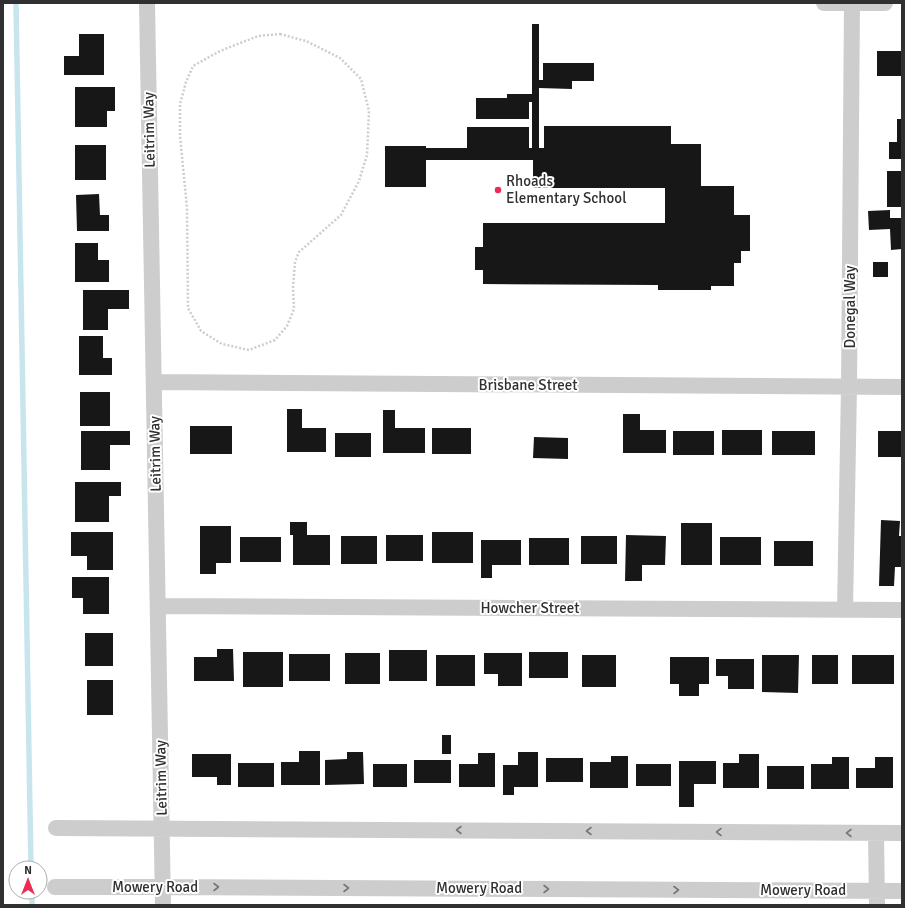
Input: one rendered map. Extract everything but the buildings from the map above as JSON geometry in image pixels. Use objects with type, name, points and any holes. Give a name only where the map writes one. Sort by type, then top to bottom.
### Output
[{"type":"street","name":"Leitrim Way","points":[[147,3],[163,905]]},
{"type":"street","points":[[824,3],[885,3]]},
{"type":"street","name":"Donegal Way","points":[[845,610],[849,387],[852,3]]},
{"type":"street","name":"Brisbane Street","points":[[154,382],[902,387]]},
{"type":"street","name":"Howcher Street","points":[[158,606],[902,610]]},
{"type":"street","points":[[56,828],[902,833]]},
{"type":"street","points":[[876,833],[877,898]]},
{"type":"street","name":"Mowery Road","points":[[55,887],[163,886],[877,898],[902,891]]},
{"type":"path","points":[[280,34],[306,41],[340,58],[361,79],[369,111],[367,155],[360,181],[341,216],[299,252],[295,262],[292,287],[294,309],[287,326],[275,340],[249,350],[222,344],[201,331],[188,308],[187,208],[180,136],[180,104],[186,82],[193,66],[220,51],[258,36],[280,34]]},
{"type":"waterway","points":[[16,3],[31,860]]},
{"type":"waterway","points":[[32,900],[32,905]]},
{"type":"place","name":"Rhoads Elementary School","points":[[498,190]]}]
